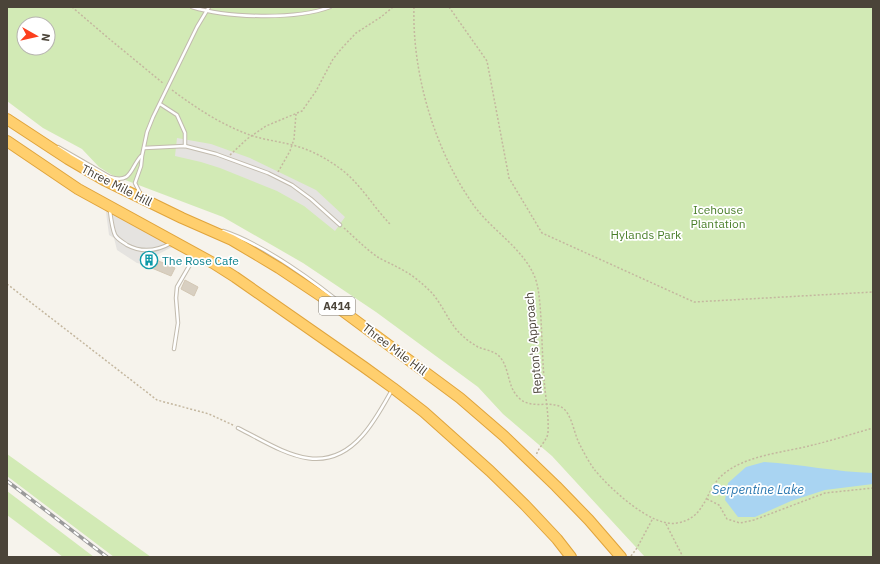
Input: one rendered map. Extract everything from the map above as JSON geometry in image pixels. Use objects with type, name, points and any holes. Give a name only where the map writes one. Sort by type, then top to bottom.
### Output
[{"type":"highway","name":"Three Mile Hill","points":[[7,119],[18,128],[85,169],[123,190],[146,199],[182,218],[232,240],[296,279],[383,340],[460,398],[504,436],[626,556]]},
{"type":"highway","name":"Three Mile Hill","points":[[7,141],[50,171],[110,207],[213,263],[255,290],[393,388],[424,412],[495,476],[547,528],[571,557]]},
{"type":"lane","points":[[192,7],[206,12],[282,16],[321,10],[330,7]]},
{"type":"lane","points":[[146,199],[139,191],[135,183],[141,166],[148,132],[190,41],[209,7]]},
{"type":"lane","points":[[160,104],[178,115],[185,133],[185,146]]},
{"type":"lane","points":[[18,128],[47,140]]},
{"type":"lane","points":[[53,144],[115,178],[124,178],[130,175],[136,161],[142,156]]},
{"type":"lane","points":[[144,148],[185,146],[228,158],[292,185],[311,199],[340,225]]},
{"type":"lane","points":[[110,207],[114,230],[116,236],[121,241],[134,248],[147,250],[155,250],[173,242]]},
{"type":"lane","points":[[182,218],[234,235],[261,249],[300,273],[355,314]]},
{"type":"lane","points":[[174,349],[178,323],[176,298],[178,287],[196,254]]},
{"type":"lane","points":[[360,319],[383,340]]},
{"type":"lane","points":[[238,428],[299,457],[312,459],[329,458],[342,453],[362,437],[393,388]]},
{"type":"path","points":[[72,7],[168,87],[197,109],[252,136],[292,145],[314,153],[348,174],[391,225]]},
{"type":"path","points":[[228,158],[239,145],[266,126],[302,111],[316,91],[333,59],[356,33],[381,17],[393,7]]},
{"type":"path","name":"Repton's Approach","points":[[414,7],[418,60],[431,121],[443,154],[475,208],[524,260],[535,277],[539,298],[548,434],[540,447]]},
{"type":"path","points":[[448,7],[487,61],[510,178],[542,233],[694,302],[873,292]]},
{"type":"path","points":[[275,177],[292,145],[295,131],[294,119],[296,114]]},
{"type":"path","points":[[340,225],[376,256],[410,274],[426,287],[440,304],[456,330],[478,347],[499,356],[504,364],[512,388],[518,398],[526,403],[536,405],[558,405],[563,408],[568,414],[579,443],[593,468],[627,501],[653,518],[666,524],[677,523],[690,519],[700,511],[717,480],[736,466],[764,456],[809,446],[873,428]]},
{"type":"path","points":[[7,284],[157,400],[209,414],[238,428]]},
{"type":"path","points":[[707,499],[719,505],[727,519],[740,523],[772,514],[825,493],[873,488]]},
{"type":"path","points":[[626,556],[637,548],[653,518]]},
{"type":"path","points":[[666,524],[683,557]]},
{"type":"green space","name":"Hylands Park","points":[[7,7],[873,7],[873,557],[645,557],[552,456],[503,414],[478,387],[376,312],[303,263],[223,217],[112,175],[99,167],[82,149],[43,128],[7,101]]},
{"type":"green space","points":[[7,454],[151,557],[114,557],[7,476]]},
{"type":"green space","points":[[7,491],[94,557],[63,557],[7,515]]},
{"type":"shaded area","points":[[177,138],[211,144],[250,158],[316,190],[345,217],[335,231],[304,206],[277,191],[220,168],[175,156]]},
{"type":"shaded area","points":[[104,208],[176,247],[170,248],[155,256],[148,253],[142,264],[137,263],[117,250],[114,238],[109,235],[106,212]]},
{"type":"water","name":"Serpentine Lake","points":[[764,462],[873,473],[873,484],[825,490],[791,501],[755,517],[738,517],[725,500],[728,483],[746,467]]},
{"type":"building","points":[[148,253],[155,256],[154,259],[175,268],[171,276],[142,264]]},
{"type":"building","points":[[185,280],[198,287],[194,296],[181,289]]},
{"type":"railway","points":[[7,481],[107,557]]},
{"type":"place","name":"The Rose Cafe","points":[[149,260]]},
{"type":"park label","name":"Icehouse Plantation","points":[[718,216]]}]
